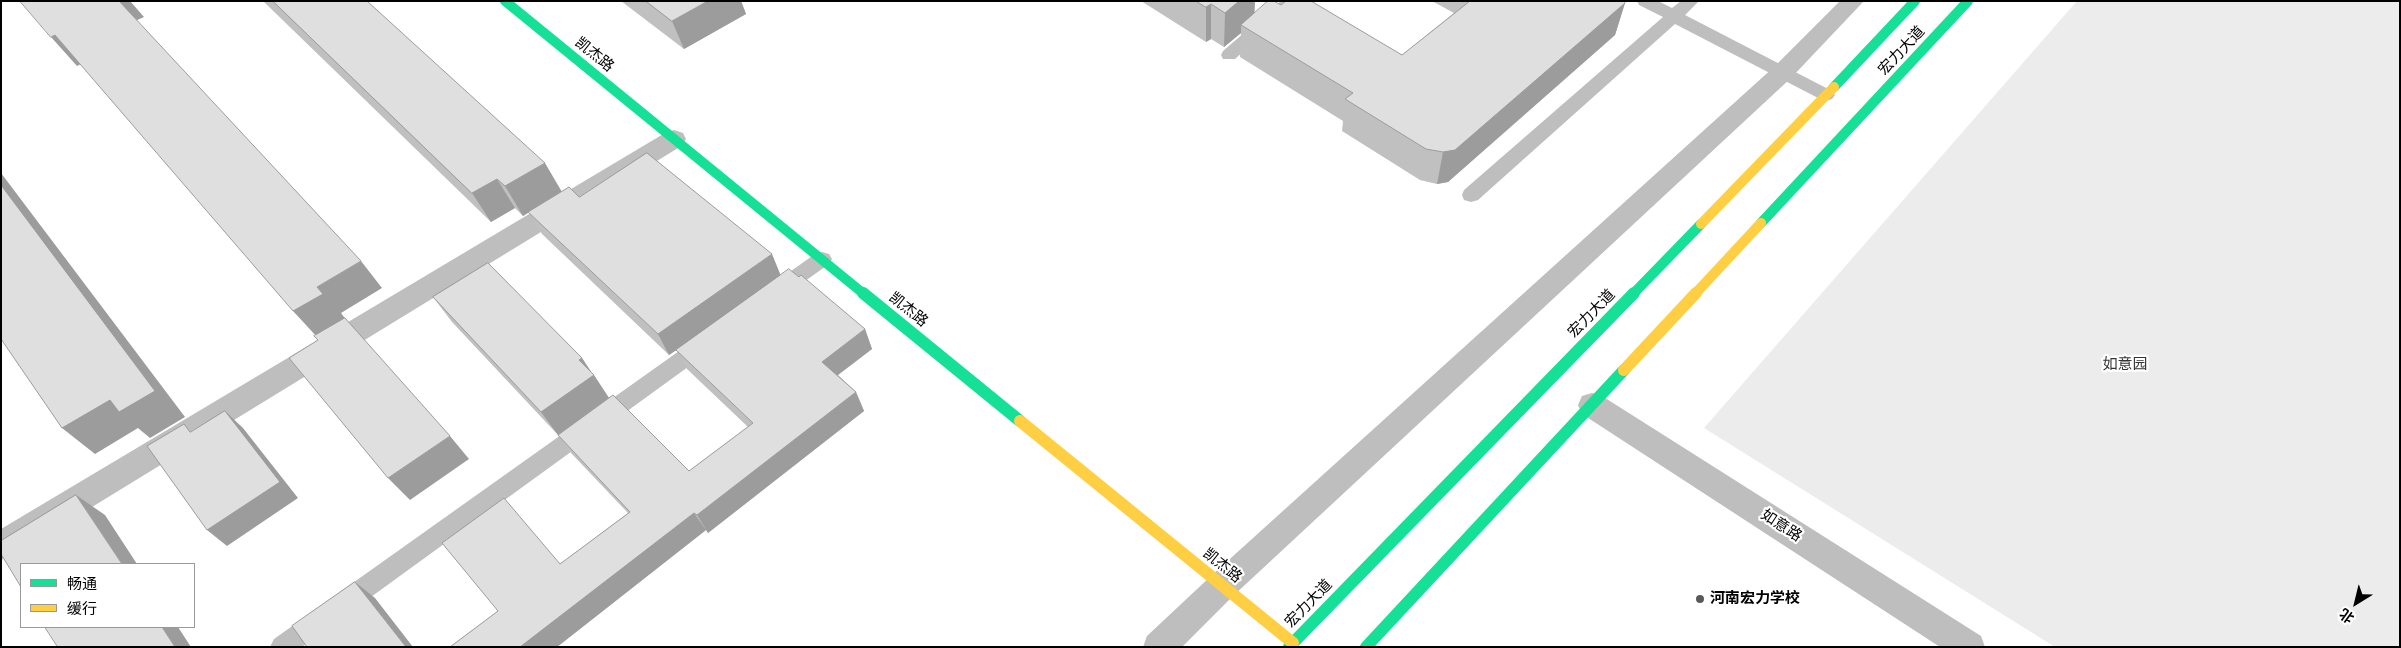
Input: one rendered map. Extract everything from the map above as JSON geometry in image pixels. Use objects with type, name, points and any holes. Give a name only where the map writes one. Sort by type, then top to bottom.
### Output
[{"type":"main road","name":"凯杰路","points":[[505,1],[1222,586],[1291,645]]},
{"type":"main road","name":"宏力大道","points":[[1291,645],[1916,1]]},
{"type":"main road","name":"宏力大道","points":[[1366,647],[1968,1]]},
{"type":"street","points":[[1159,647],[1222,586],[1783,72],[1853,1]]},
{"type":"street","points":[[1,546],[674,138]]},
{"type":"street","name":"如意路","points":[[1592,405],[1969,647]]},
{"type":"lane","points":[[1645,1],[1826,94]]},
{"type":"lane","points":[[1471,195],[1691,1]]},
{"type":"lane","points":[[1229,55],[1286,3]]},
{"type":"lane","points":[[757,306],[822,259]]},
{"type":"lane","points":[[282,647],[717,334]]},
{"type":"green space","name":"如意园","points":[[2077,1],[2400,1],[2400,647],[2055,647],[1704,428]]},
{"type":"building","points":[[20,1],[119,1],[361,261],[317,287],[323,294],[293,311],[55,35],[51,37]]},
{"type":"building","points":[[273,1],[367,1],[545,163],[505,186],[497,179],[472,193]]},
{"type":"building","points":[[646,1],[708,1],[672,21]]},
{"type":"building","points":[[1196,1],[1239,1],[1225,13],[1211,4],[1206,7]]},
{"type":"building","points":[[1268,1],[1274,1],[1281,5],[1286,1],[1311,1],[1402,55],[1470,1],[1625,1],[1625,3],[1455,150],[1443,152],[1426,149],[1345,99],[1353,93],[1241,25]]},
{"type":"building","points":[[647,153],[772,254],[658,334],[528,212],[569,187],[579,197]]},
{"type":"building","points":[[1,185],[155,391],[119,412],[110,400],[62,428],[1,339]]},
{"type":"building","points":[[488,263],[582,358],[579,360],[594,375],[541,412],[433,297]]},
{"type":"building","points":[[789,269],[799,277],[801,275],[865,329],[822,362],[856,392],[697,515],[694,513],[520,647],[450,647],[498,611],[442,543],[504,498],[560,564],[630,512],[558,435],[613,395],[689,471],[753,423],[676,350]]},
{"type":"building","points":[[345,318],[450,436],[388,478],[289,358],[318,340],[314,336]]},
{"type":"building","points":[[225,411],[280,482],[207,530],[147,446],[184,424],[190,432]]},
{"type":"building","points":[[76,495],[121,563],[20,563],[20,585],[1,554],[1,541]]},
{"type":"building","points":[[355,582],[406,647],[307,647],[292,626]]},
{"type":"building","points":[[46,628],[163,628],[175,647],[58,647]]},
{"type":"traffic: fast","points":[[505,1],[1020,421]]},
{"type":"traffic: fast","points":[[1834,87],[1915,1]]},
{"type":"traffic: fast","points":[[1761,223],[1968,1]]},
{"type":"traffic: fast","points":[[1289,647],[1701,224]]},
{"type":"traffic: fast","points":[[1366,647],[1624,370]]},
{"type":"traffic: slow","points":[[1701,224],[1834,87]]},
{"type":"traffic: slow","points":[[1624,370],[1761,223]]},
{"type":"traffic: slow","points":[[1020,421],[1293,643]]},
{"type":"place","name":"河南宏力学校","points":[[1700,599]]}]
